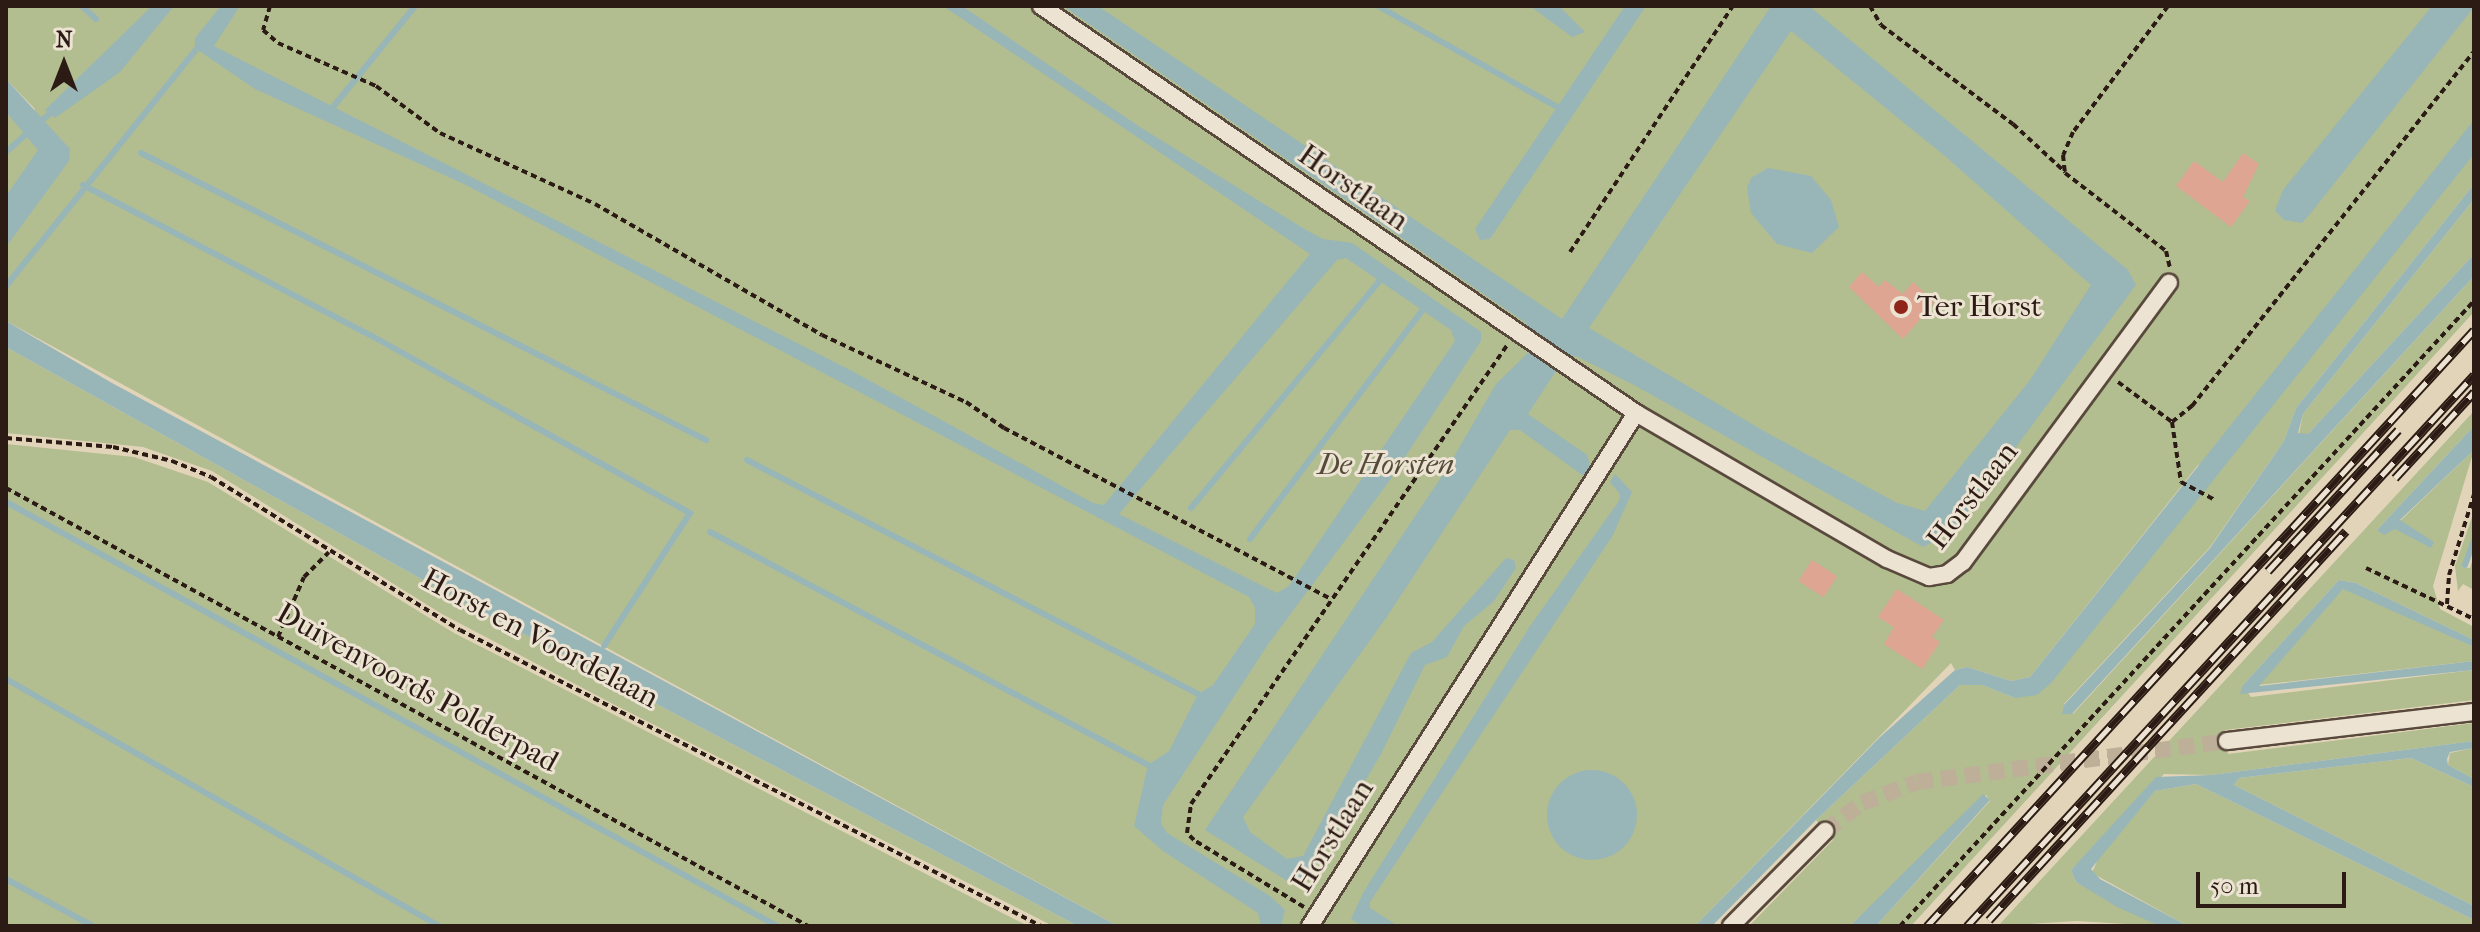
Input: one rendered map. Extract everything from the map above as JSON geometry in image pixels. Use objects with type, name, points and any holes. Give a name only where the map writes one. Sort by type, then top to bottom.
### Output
[{"type":"street","name":"Horstlaan","points":[[1041,6],[1514,334],[1636,413],[1887,559],[1929,577],[1947,574],[1963,562],[2169,283]]},
{"type":"street","name":"Horstlaan","points":[[1313,920],[1636,413]]},
{"type":"street","points":[[2227,741],[2474,712]]},
{"type":"street","points":[[1731,926],[1825,831]]},
{"type":"path","points":[[270,6],[263,30],[278,43],[350,73],[440,133],[595,204],[822,335],[966,402],[1331,599]]},
{"type":"path","points":[[1570,252],[1733,6]]},
{"type":"path","points":[[1870,6],[1881,25],[2013,124],[2065,173],[2166,251],[2169,283]]},
{"type":"path","points":[[2065,173],[2063,155],[2073,132],[2168,6]]},
{"type":"path","points":[[2172,422],[2240,347],[2474,52]]},
{"type":"path","points":[[1900,926],[2474,301]]},
{"type":"path","points":[[1313,920],[1194,840],[1187,823],[1191,804],[1514,334]]},
{"type":"path","points":[[2104,370],[2172,422],[2181,482],[2215,500]]},
{"type":"path","name":"Horst en Voordelaan","points":[[6,438],[113,447],[172,461],[211,477],[460,630],[640,725],[1041,926]]},
{"type":"path","name":"Duivenvoords Polderpad","points":[[6,488],[808,926]]},
{"type":"path","points":[[2447,604],[2449,575],[2474,494]]},
{"type":"path","points":[[278,637],[304,577],[329,552]]},
{"type":"path","points":[[2366,568],[2474,619]]},
{"type":"green space","name":"De Horsten","points":[[6,6],[2474,6],[2474,184],[2296,408],[2284,441],[2210,547],[2064,704],[2073,714],[2474,276],[2474,312],[1911,926],[1876,926],[1990,801],[1986,795],[1850,926],[1749,926],[1833,840],[1816,820],[1960,685],[1982,685],[2015,698],[2083,641],[2229,459],[2198,465],[2030,677],[2011,681],[1967,667],[1955,670],[1951,663],[1695,926],[1118,926],[6,321],[6,112],[21,126],[35,109],[6,79]]},
{"type":"green space","points":[[2474,199],[2474,254],[2308,434],[2299,434],[2303,414]]},
{"type":"green space","points":[[6,347],[457,599],[1078,926],[1053,926],[613,704],[442,614],[212,471],[143,447],[6,433]]},
{"type":"green space","points":[[2474,411],[2474,426],[2377,530],[2395,528],[2433,542],[2400,521],[2474,450],[2433,586],[2440,609],[2474,627],[2474,640],[2356,583],[2339,580],[2243,685],[2251,697],[2474,670],[2474,700],[2225,730],[2228,754],[2474,723],[2474,741],[2211,775],[2164,774],[2071,870],[2076,882],[2160,926],[2077,921],[1998,926]]},
{"type":"green space","points":[[6,444],[134,457],[208,482],[454,633],[1028,926],[6,926]]},
{"type":"green space","points":[[2474,511],[2474,533],[2462,567],[2470,568],[2474,555],[2474,590],[2463,584],[2458,591],[2455,566]]},
{"type":"green space","points":[[2347,588],[2474,647],[2474,661],[2258,685],[2338,591]]},
{"type":"green space","points":[[2474,748],[2474,779],[2448,765],[2450,753]]},
{"type":"green space","points":[[2411,758],[2474,787],[2474,906],[2234,785],[2239,778]]},
{"type":"green space","points":[[2196,784],[2474,920],[2474,926],[2188,926],[2092,873],[2099,857],[2155,791]]},
{"type":"water","points":[[152,6],[174,6],[120,72],[55,118],[45,110]]},
{"type":"water","points":[[221,6],[240,6],[214,46],[852,371],[1093,503],[1104,505],[1310,254],[943,6],[962,6],[1140,127],[1306,230],[1323,239],[1352,243],[1481,332],[1481,341],[1390,480],[1269,643],[1163,805],[1161,823],[1167,833],[1270,896],[1285,910],[1281,926],[1261,926],[1258,913],[1163,851],[1134,826],[1148,765],[1169,751],[1198,694],[1213,685],[1255,624],[1255,608],[1249,597],[466,185],[255,89],[195,48],[195,38]],"holes":[[[1346,258],[1451,330],[1455,341],[1289,586],[1277,593],[1119,514],[1337,260]]]},
{"type":"water","points":[[1063,6],[1098,6],[1562,319],[1771,6],[1809,6],[2128,270],[2136,285],[1973,505],[1950,533],[1923,547],[1634,385],[1576,356],[1565,357],[1528,414],[1587,455],[1591,468],[1585,477],[1520,430],[1510,430],[1386,618],[1243,817],[1250,832],[1287,859],[1303,856],[1411,653],[1432,642],[1506,558],[1514,560],[1516,568],[1494,601],[1464,626],[1447,657],[1425,665],[1381,754],[1305,884],[1289,882],[1205,830],[1448,467],[1496,384],[1537,344],[1526,323]],"holes":[[[1791,31],[1946,157],[2091,285],[2030,380],[1925,511],[1897,503],[1769,434],[1589,328]]]},
{"type":"water","points":[[1530,6],[1559,6],[1585,32],[1572,37]]},
{"type":"water","points":[[1625,6],[1646,6],[1490,239],[1480,240],[1475,229]]},
{"type":"water","points":[[2432,6],[2474,7],[2302,223],[2284,220],[2275,211],[2283,190]]},
{"type":"water","points":[[6,79],[70,149],[69,161],[6,247],[6,196],[38,150],[6,112]]},
{"type":"water","points":[[2474,120],[2474,154],[2052,682],[2037,695],[2015,698],[1982,685],[1960,685],[1816,820],[1712,926],[1695,926],[1879,738],[1955,670],[1967,667],[2011,681],[2030,677]]},
{"type":"water","points":[[1768,168],[1811,176],[1831,200],[1839,227],[1812,253],[1777,244],[1751,213],[1747,188],[1751,178]]},
{"type":"water","points":[[2474,184],[2474,199],[2303,414],[2298,433],[2308,434],[2474,254],[2474,276],[2072,714],[2062,714],[2064,705],[2210,548],[2284,441],[2296,408]]},
{"type":"water","points":[[6,321],[112,383],[1118,926],[1078,926],[457,599],[6,347]]},
{"type":"water","points":[[2474,426],[2474,450],[2400,520],[2434,542],[2431,548],[2395,529],[2384,535],[2377,530]]},
{"type":"water","points":[[1615,474],[1632,492],[1613,535],[1370,902],[1370,908],[1398,926],[1362,926],[1351,919],[1363,893],[1530,626],[1619,501],[1620,494],[1610,482]]},
{"type":"water","points":[[2339,580],[2356,583],[2474,640],[2474,647],[2343,589],[2259,686],[2474,661],[2474,670],[2240,694],[2243,685]]},
{"type":"water","points":[[2474,741],[2474,748],[2450,752],[2447,759],[2448,765],[2474,779],[2474,787],[2411,758],[2239,778],[2234,785],[2474,906],[2474,920],[2196,784],[2155,791],[2091,869],[2100,879],[2188,926],[2160,926],[2117,907],[2076,882],[2071,870],[2156,777],[2211,775]]},
{"type":"water","points":[[1592,770],[1609,774],[1624,783],[1633,798],[1637,815],[1633,832],[1624,847],[1609,856],[1592,860],[1575,856],[1560,847],[1551,832],[1547,815],[1551,798],[1560,783],[1575,774]]},
{"type":"water","points":[[1983,794],[1990,800],[1876,926],[1850,926]]},
{"type":"building","points":[[2243,153],[2259,164],[2243,197],[2250,201],[2231,227],[2176,186],[2194,161],[2223,182]]},
{"type":"building","points":[[1862,272],[1879,287],[1885,280],[1903,294],[1913,282],[1935,302],[1903,339],[1849,287]]},
{"type":"building","points":[[1812,560],[1837,576],[1824,597],[1798,581]]},
{"type":"building","points":[[1897,589],[1944,620],[1932,637],[1940,642],[1922,669],[1884,644],[1894,627],[1878,617]]},
{"type":"waterway","points":[[82,6],[96,19]]},
{"type":"waterway","points":[[329,112],[415,6]]},
{"type":"waterway","points":[[1378,6],[1557,107]]},
{"type":"waterway","points":[[6,286],[199,46]]},
{"type":"waterway","points":[[6,152],[54,110]]},
{"type":"waterway","points":[[141,153],[706,440]]},
{"type":"waterway","points":[[83,185],[372,336],[690,513],[604,646]]},
{"type":"waterway","points":[[1191,508],[1382,278]]},
{"type":"waterway","points":[[1250,539],[1425,307]]},
{"type":"waterway","points":[[747,460],[1198,694]]},
{"type":"waterway","points":[[6,502],[777,926]]},
{"type":"waterway","points":[[710,532],[1148,765]]},
{"type":"waterway","points":[[2465,565],[2474,540]]},
{"type":"waterway","points":[[6,679],[439,926]]},
{"type":"waterway","points":[[6,879],[93,926]]},
{"type":"tunnel","points":[[1825,831],[1862,803],[1917,782],[2227,741]]},
{"type":"railway","points":[[1927,926],[2474,330]]},
{"type":"railway","points":[[1967,926],[2474,375]]},
{"type":"railway","points":[[2395,478],[2474,392]]},
{"type":"railway","points":[[2268,571],[2398,430]]},
{"type":"railway","points":[[1989,920],[2346,531]]},
{"type":"place","name":"Ter Horst","points":[[1901,307]]}]
